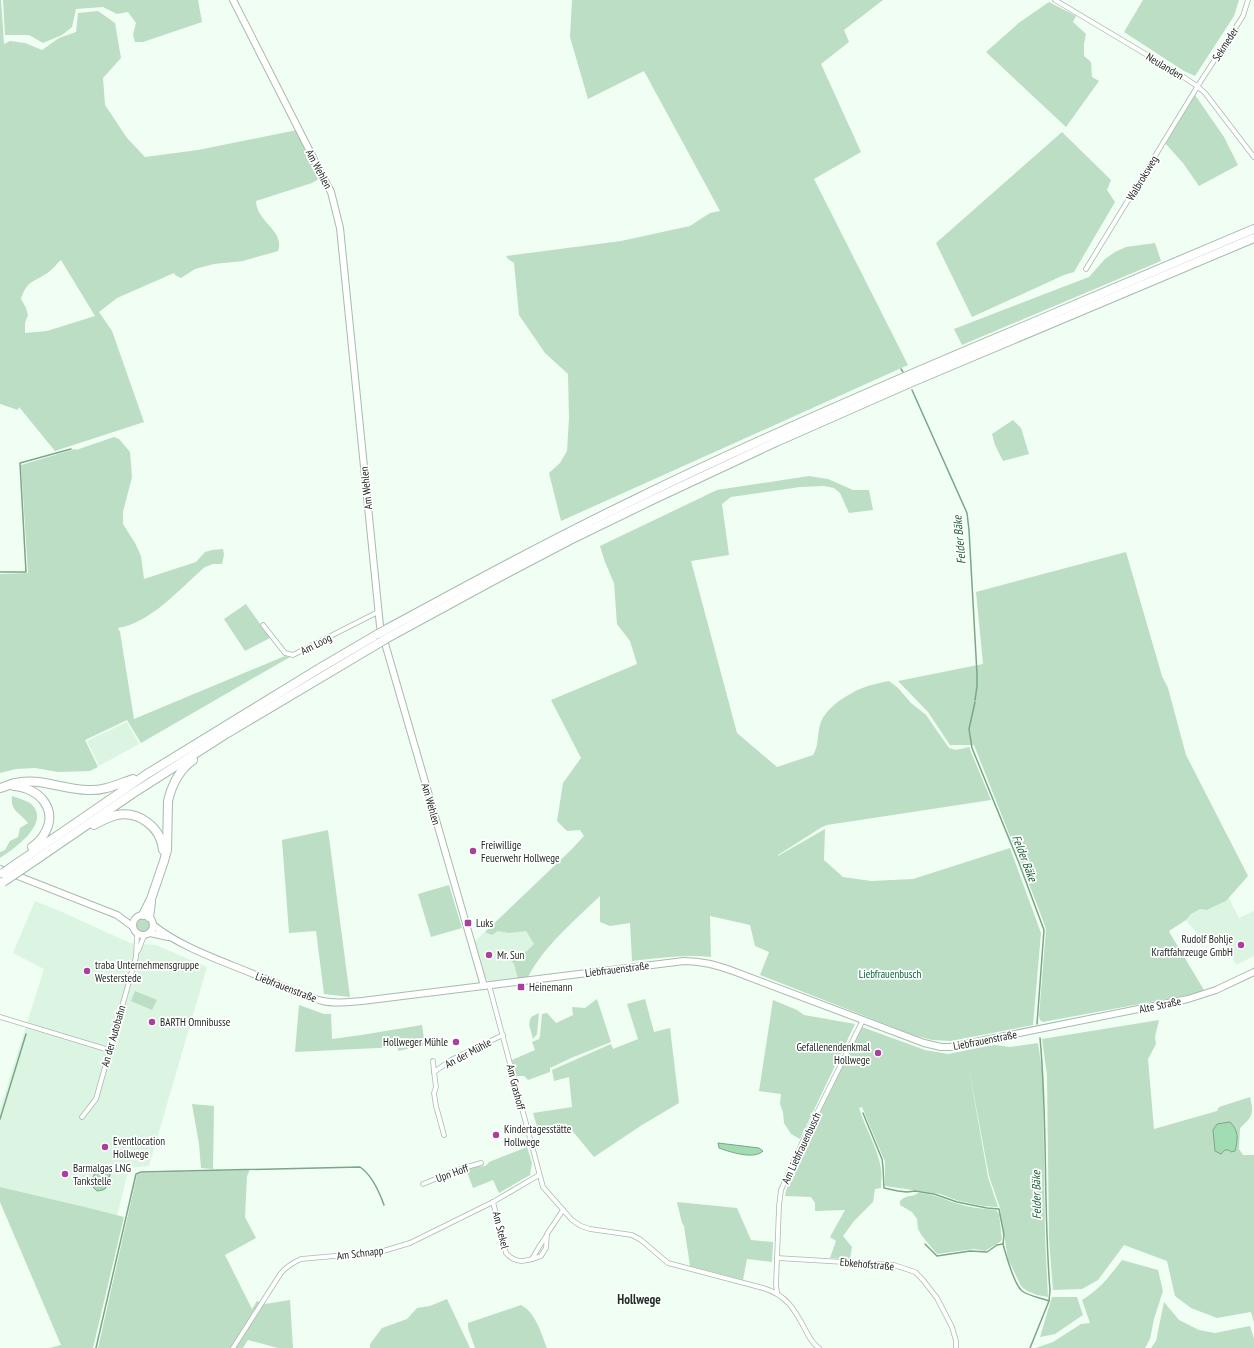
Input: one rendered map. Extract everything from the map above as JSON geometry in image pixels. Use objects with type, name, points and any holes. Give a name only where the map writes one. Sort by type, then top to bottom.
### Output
[{"type":"highway","points":[[1,881],[146,774],[320,668],[388,633],[491,572],[641,496],[772,435],[979,345],[1254,229]]},
{"type":"highway","points":[[388,633],[570,540],[776,442],[920,379],[1254,238]]},
{"type":"highway","points":[[19,867],[379,638]]},
{"type":"highway","points":[[142,917],[151,900],[167,850],[168,801],[172,785],[190,762],[221,743],[226,734]]},
{"type":"highway","points":[[2,787],[15,783],[28,782],[67,788],[99,790],[122,784],[146,774]]},
{"type":"highway","points":[[2,787],[21,787],[30,790],[42,798],[48,810],[49,823],[43,837],[21,856],[19,867]]},
{"type":"highway","points":[[71,835],[86,830],[100,821],[116,815],[130,815],[148,823],[158,834],[163,846],[164,861]]},
{"type":"street","name":"Am Wehlen","points":[[233,0],[331,192],[340,228],[380,626],[486,986]]},
{"type":"street","name":"Neulanden","points":[[1055,0],[1197,86],[1205,94],[1254,157]]},
{"type":"street","name":"Sekmeder","points":[[1197,86],[1243,16],[1248,0]]},
{"type":"street","name":"Walbroksweg","points":[[1086,269],[1197,86]]},
{"type":"street","name":"Am Loog","points":[[263,625],[285,653],[293,655],[378,612]]},
{"type":"street","points":[[0,869],[117,915],[132,926],[137,934],[147,934],[153,925],[153,922],[142,917],[117,915]]},
{"type":"street","points":[[132,926],[142,917]]},
{"type":"street","name":"Liebfrauenstraße","points":[[153,925],[169,937],[292,990],[323,1001],[340,1003],[694,961],[727,969],[924,1043],[950,1047],[1062,1025]]},
{"type":"street","name":"An der Autobahn","points":[[137,934],[137,951]]},
{"type":"street","name":"Liebfrauenstraße","points":[[147,934],[169,937]]},
{"type":"street","name":"An der Autobahn","points":[[82,1117],[96,1099],[137,951],[147,934]]},
{"type":"street","name":"Alte Straße","points":[[1062,1025],[1199,996],[1254,972]]},
{"type":"street","name":"Am Grashoff","points":[[486,986],[503,1035],[543,1187],[562,1210],[572,1220],[581,1226],[590,1229],[626,1234],[637,1238],[668,1263],[777,1292]]},
{"type":"street","points":[[0,1017],[109,1050]]},
{"type":"street","name":"Am Liebfrauenbusch","points":[[777,1292],[777,1258],[781,1190],[806,1135],[863,1020]]},
{"type":"street","name":"An der Mühle","points":[[434,1072],[451,1060],[503,1035]]},
{"type":"street","name":"An der Mühle","points":[[433,1061],[436,1087],[434,1093],[444,1135]]},
{"type":"street","name":"Upn Hoff","points":[[423,1184],[460,1169],[481,1163]]},
{"type":"street","name":"Am Schnapp","points":[[233,1348],[281,1273],[293,1262],[301,1259],[380,1252],[416,1240],[493,1202],[539,1175]]},
{"type":"street","name":"Am Stekel","points":[[493,1202],[506,1253],[511,1259],[518,1261],[532,1259]]},
{"type":"street","points":[[532,1259],[562,1210]]},
{"type":"street","points":[[532,1259],[541,1256],[545,1252],[548,1234]]},
{"type":"street","name":"Ebkehofstraße","points":[[777,1258],[894,1265],[915,1272],[923,1280],[940,1304],[952,1327],[956,1348]]},
{"type":"street","points":[[769,1289],[776,1285]]},
{"type":"street","points":[[777,1292],[793,1308],[816,1347]]},
{"type":"shaded area","points":[[127,722],[139,744],[99,766],[87,741]]},
{"type":"shaded area","points":[[1229,898],[1239,918],[1254,911],[1254,956],[1236,965],[1222,934],[1205,943],[1186,920],[1191,914],[1200,909],[1208,910]]},
{"type":"shaded area","points":[[35,901],[130,943],[156,945],[207,967],[149,1166],[129,1168],[117,1216],[0,1187],[0,1109],[44,969],[13,953]]},
{"type":"shaded area","points":[[511,908],[542,955],[528,977],[490,982],[485,978],[474,942]]},
{"type":"shaded area","points":[[1230,1122],[1233,1125],[1237,1135],[1235,1151],[1231,1152],[1229,1150],[1225,1150],[1221,1154],[1215,1151],[1213,1130],[1217,1124]]},
{"type":"shaded area","points":[[718,1143],[759,1148],[763,1151],[754,1155],[742,1154],[719,1148]]},
{"type":"shaded area","points":[[102,1167],[107,1169],[110,1176],[106,1181],[106,1188],[97,1191],[92,1186],[92,1179],[97,1169]]},
{"type":"green space","points":[[0,0],[4,44],[10,41],[25,43],[42,50],[59,38],[76,32],[78,13],[98,11],[115,23],[121,58],[103,78],[105,105],[127,138],[145,157],[198,150],[297,130],[322,177],[312,183],[256,201],[261,215],[278,237],[278,251],[243,261],[214,264],[195,269],[181,278],[174,273],[117,298],[99,312],[112,331],[144,422],[55,451],[19,407],[18,410],[0,404]],"holes":[[[61,260],[95,316],[47,331],[25,333],[25,323],[28,315],[21,299],[29,284],[45,275]]]},
{"type":"green space","points":[[3,0],[198,0],[202,22],[143,42],[135,42],[133,35],[136,23],[128,12],[117,14],[103,7],[76,9],[72,27],[62,35],[43,43],[29,35],[5,35]]},
{"type":"green space","points":[[572,0],[883,0],[844,30],[849,42],[821,64],[861,152],[814,179],[908,365],[561,521],[549,473],[560,463],[567,451],[569,418],[568,374],[545,353],[519,315],[514,263],[506,256],[621,241],[690,226],[710,213],[720,211],[644,71],[588,99],[570,37]]},
{"type":"green space","points":[[1143,0],[1239,0],[1234,16],[1195,76],[1184,71],[1124,32]]},
{"type":"green space","points":[[1049,2],[1076,16],[1073,22],[1086,34],[1084,56],[1091,62],[1092,77],[1099,81],[1066,127],[986,52],[1020,22]]},
{"type":"green space","points":[[1195,95],[1224,137],[1238,165],[1199,186],[1183,163],[1165,143]]},
{"type":"green space","points":[[1062,132],[1111,180],[1107,190],[1115,202],[1074,272],[1064,275],[972,317],[936,243]]},
{"type":"green space","points":[[1155,243],[1161,261],[962,345],[954,329],[1089,277],[1105,259],[1126,247]]},
{"type":"green space","points":[[1013,420],[1021,428],[1029,454],[1003,461],[995,445],[992,434]]},
{"type":"green space","points":[[114,437],[119,439],[130,452],[132,477],[123,512],[123,524],[141,556],[144,579],[196,562],[205,552],[223,549],[224,555],[222,564],[213,564],[205,567],[153,612],[130,625],[118,628],[120,632],[134,719],[285,656],[290,657],[141,743],[127,720],[85,740],[98,767],[90,771],[58,772],[35,768],[16,769],[0,773],[0,574],[28,573],[21,465],[75,449],[76,450]]},
{"type":"green space","name":"Liebfrauenbusch","points":[[809,476],[828,479],[853,490],[869,490],[873,510],[849,513],[840,493],[834,488],[824,486],[800,487],[731,497],[722,504],[729,555],[691,561],[737,733],[777,767],[813,755],[816,748],[820,725],[826,713],[836,703],[860,689],[889,681],[898,688],[911,703],[926,715],[949,748],[956,750],[969,747],[991,800],[827,825],[778,856],[825,829],[824,860],[843,877],[871,881],[913,879],[1010,848],[1041,933],[1033,1025],[951,1041],[932,1040],[913,1035],[760,975],[769,952],[755,946],[750,925],[710,916],[711,957],[682,956],[632,961],[630,923],[610,926],[600,922],[600,896],[551,944],[528,977],[518,979],[514,964],[509,959],[516,953],[519,956],[534,944],[526,931],[509,933],[498,931],[492,935],[485,932],[584,836],[580,830],[567,831],[557,821],[563,783],[581,758],[551,700],[637,664],[630,641],[617,624],[614,583],[600,546],[717,490]]},
{"type":"green space","points":[[1126,552],[1162,676],[1168,688],[1186,755],[1248,876],[1226,901],[1207,910],[1200,909],[1169,931],[1204,990],[1199,993],[1043,1022],[1040,1020],[1039,1016],[1046,929],[974,745],[950,745],[928,712],[898,681],[983,664],[976,592]]},
{"type":"green space","points":[[246,604],[270,638],[245,651],[224,619]]},
{"type":"green space","points":[[12,796],[30,803],[36,810],[37,818],[29,834],[22,842],[0,858],[0,852],[5,850],[10,841],[18,837],[20,828],[28,823],[14,809]]},
{"type":"green space","points":[[328,830],[350,997],[324,994],[316,931],[289,933],[282,840]]},
{"type":"green space","points":[[449,885],[462,928],[431,937],[418,894]]},
{"type":"green space","points":[[140,918],[146,918],[150,922],[150,928],[146,932],[140,932],[136,928],[136,922]]},
{"type":"green space","points":[[135,991],[157,1000],[152,1010],[131,1001]]},
{"type":"green space","points":[[597,999],[611,1042],[571,1058],[550,1068],[550,1072],[528,1080],[524,1076],[516,1076],[512,1060],[535,1050],[532,1042],[539,1039],[542,1014],[547,1013],[556,1023],[573,1015],[572,1007],[585,1008]]},
{"type":"green space","points":[[645,999],[654,1032],[670,1028],[679,1103],[642,1125],[594,1157],[570,1128],[563,1125],[539,1133],[533,1113],[572,1107],[569,1077],[554,1081],[552,1070],[611,1044],[613,1049],[638,1039],[627,1004]]},
{"type":"green space","points":[[773,1000],[797,1010],[804,1015],[855,1024],[800,1139],[791,1134],[784,1123],[783,1112],[780,1104],[781,1094],[759,1091]]},
{"type":"green space","points":[[299,1005],[324,1014],[331,1014],[332,1039],[422,1025],[425,1045],[398,1051],[398,1047],[295,1052]]},
{"type":"green space","points":[[539,1013],[537,1034],[533,1039],[529,1024],[531,1017]]},
{"type":"green space","points":[[1159,1020],[1155,1037],[1156,1044],[1148,1059],[1154,1129],[1217,1111],[1219,1107],[1250,1097],[1252,1111],[1248,1120],[1240,1128],[1239,1149],[1243,1155],[1254,1155],[1254,1323],[1251,1312],[1217,1318],[1191,1308],[1175,1296],[1167,1261],[1124,1245],[1098,1280],[1082,1289],[1053,1290],[1049,1239],[1047,1075],[1042,1039]],"holes":[[[1217,1124],[1237,1134],[1231,1152],[1229,1150],[1225,1150]]]},
{"type":"green space","points":[[862,1027],[925,1050],[948,1054],[995,1045],[1010,1047],[1038,1043],[1043,1077],[1045,1236],[1048,1297],[1027,1291],[1021,1286],[1008,1259],[1000,1208],[989,1176],[968,1064],[988,1177],[998,1207],[959,1201],[940,1194],[885,1186],[885,1162],[862,1107],[859,1108],[879,1161],[881,1171],[881,1188],[875,1189],[873,1202],[854,1221],[843,1236],[852,1247],[850,1259],[830,1258],[836,1241],[830,1237],[845,1210],[815,1211],[815,1203],[811,1197],[785,1196],[799,1159],[797,1160],[800,1152]]},
{"type":"green space","points":[[192,1104],[214,1106],[213,1169],[201,1168],[199,1144]]},
{"type":"green space","points":[[527,1147],[532,1163],[530,1175],[499,1193],[493,1180],[473,1188],[466,1169],[475,1166],[485,1166],[489,1162]]},
{"type":"green space","points":[[249,1170],[247,1176],[245,1217],[256,1238],[225,1255],[252,1309],[257,1301],[265,1304],[290,1300],[293,1348],[278,1348],[248,1340],[243,1348],[98,1348],[137,1175],[141,1173]]},
{"type":"green space","points":[[0,1187],[124,1217],[93,1348],[49,1348],[61,1345],[0,1202]]},
{"type":"green space","points":[[918,1193],[932,1195],[965,1206],[996,1210],[999,1214],[1002,1239],[1000,1242],[985,1251],[974,1249],[937,1254],[922,1236],[918,1229],[917,1219],[912,1212],[900,1205],[900,1201],[902,1199]]},
{"type":"green space","points":[[677,1202],[737,1208],[751,1240],[773,1242],[772,1262],[747,1259],[743,1280],[690,1266],[684,1226]]},
{"type":"green space","points":[[1122,1260],[1158,1270],[1163,1291],[1154,1319],[1150,1339],[1145,1348],[1036,1348],[1053,1342],[1081,1324],[1090,1323],[1082,1300],[1099,1287]]},
{"type":"green space","points":[[1052,1297],[1077,1297],[1083,1315],[1055,1334],[1040,1337]]},
{"type":"green space","points":[[447,1299],[470,1348],[370,1348],[370,1344],[382,1328],[407,1319],[417,1308],[430,1306]]},
{"type":"green space","points":[[1164,1302],[1179,1320],[1199,1330],[1215,1333],[1250,1326],[1254,1339],[1254,1348],[1151,1348],[1156,1341]]},
{"type":"green space","points":[[521,1305],[531,1313],[547,1348],[475,1348],[468,1328],[468,1323]]},
{"type":"waterway","name":"Felder Bäke","points":[[912,390],[967,513],[977,674],[975,700]]},
{"type":"waterway","points":[[0,572],[26,572],[20,463],[71,449]]},
{"type":"waterway","name":"Felder Bäke","points":[[975,702],[969,729],[972,748],[1019,863],[1044,930],[1037,1024]]},
{"type":"waterway","points":[[0,1119],[26,1034]]},
{"type":"waterway","name":"Felder Bäke","points":[[1030,1348],[1049,1301],[1050,1290],[1044,1101],[1040,1038]]},
{"type":"waterway","points":[[863,1113],[882,1159],[884,1188],[898,1191],[915,1191],[934,1194],[957,1202],[999,1209],[1004,1235],[1003,1244]]},
{"type":"waterway","points":[[96,1348],[136,1174],[141,1172],[360,1167],[372,1179],[384,1205]]},
{"type":"waterway","points":[[925,1244],[937,1256],[970,1251],[987,1252],[997,1245],[1003,1244],[1016,1282],[1022,1291],[1049,1301]]},
{"type":"place","name":"Freiwillige Feuerwehr Hollwege","points":[[473,851]]},
{"type":"place","name":"Luks","points":[[468,923]]},
{"type":"place","name":"Rudolf Bohlje Kraftfahrzeuge GmbH","points":[[1241,945]]},
{"type":"place","name":"Mr. Sun","points":[[489,955]]},
{"type":"place","name":"traba Unternehmensgruppe Westerstede","points":[[87,971]]},
{"type":"place","name":"Heinemann","points":[[521,987]]},
{"type":"place","name":"BARTH Omnibusse","points":[[152,1022]]},
{"type":"place","name":"Hollweger Mühle","points":[[456,1042]]},
{"type":"place","name":"Gefallenendenkmal Hollwege","points":[[878,1053]]},
{"type":"place","name":"Kindertagesstätte Hollwege","points":[[496,1135]]},
{"type":"place","name":"Eventlocation Hollwege","points":[[105,1147]]},
{"type":"place","name":"Barmalgas LNG Tankstelle","points":[[65,1174]]},
{"type":"district","name":"Hollwege","points":[[639,1299]]}]
